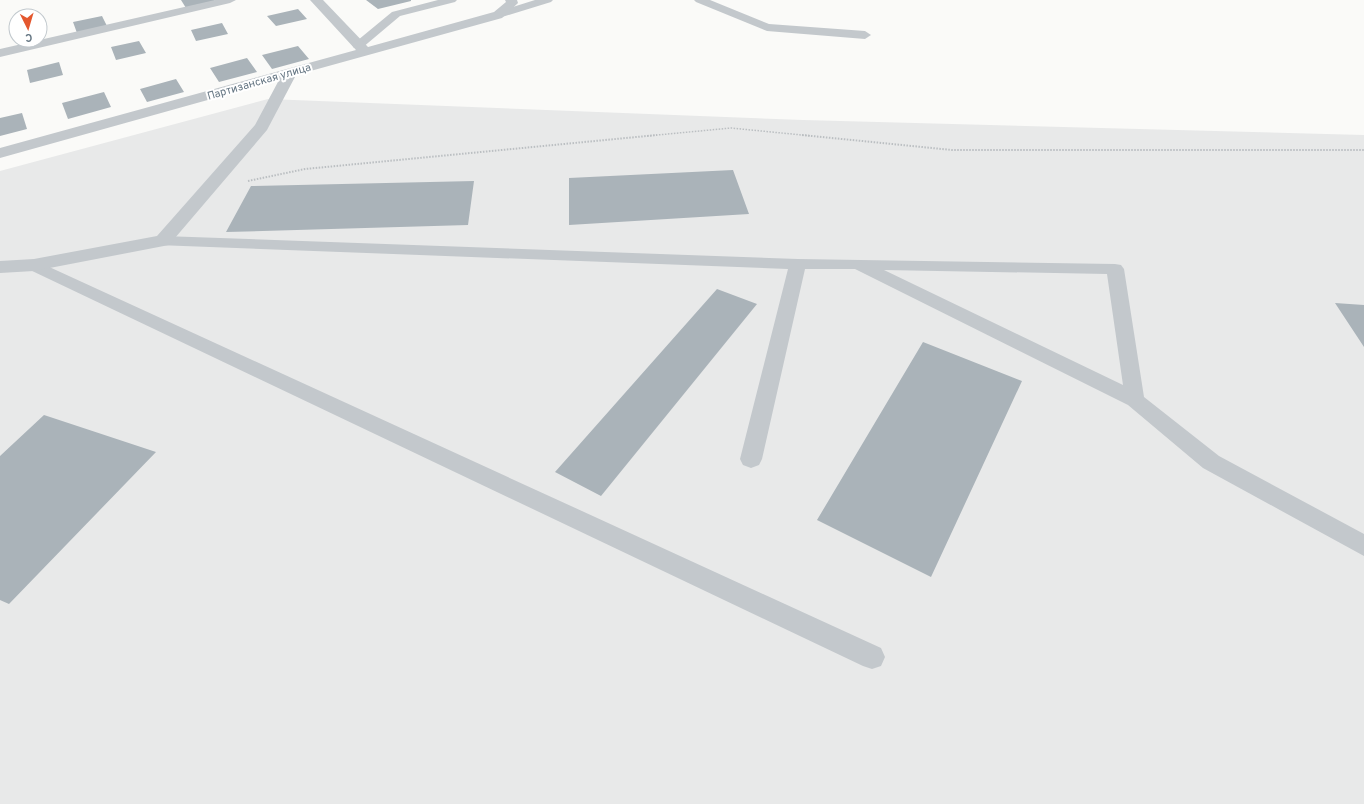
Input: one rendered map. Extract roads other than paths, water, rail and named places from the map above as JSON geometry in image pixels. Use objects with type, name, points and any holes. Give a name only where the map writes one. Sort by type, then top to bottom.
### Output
[{"type":"street","points":[[316,0],[361,48]]},
{"type":"street","name":"Партизанская улица","points":[[0,153],[290,73],[361,48],[498,15],[512,3],[511,0]]},
{"type":"street","points":[[0,267],[34,265],[163,242],[262,127],[290,73]]},
{"type":"lane","points":[[0,52],[230,0]]},
{"type":"lane","points":[[361,48],[396,14],[451,0]]},
{"type":"lane","points":[[498,15],[547,0]]},
{"type":"lane","points":[[700,0],[767,27],[864,35]]},
{"type":"lane","points":[[163,242],[798,264],[1115,269],[1135,400]]},
{"type":"lane","points":[[751,459],[798,264]]},
{"type":"lane","points":[[858,264],[1135,400],[1211,462],[1364,546]]},
{"type":"lane","points":[[34,265],[872,658]]}]
